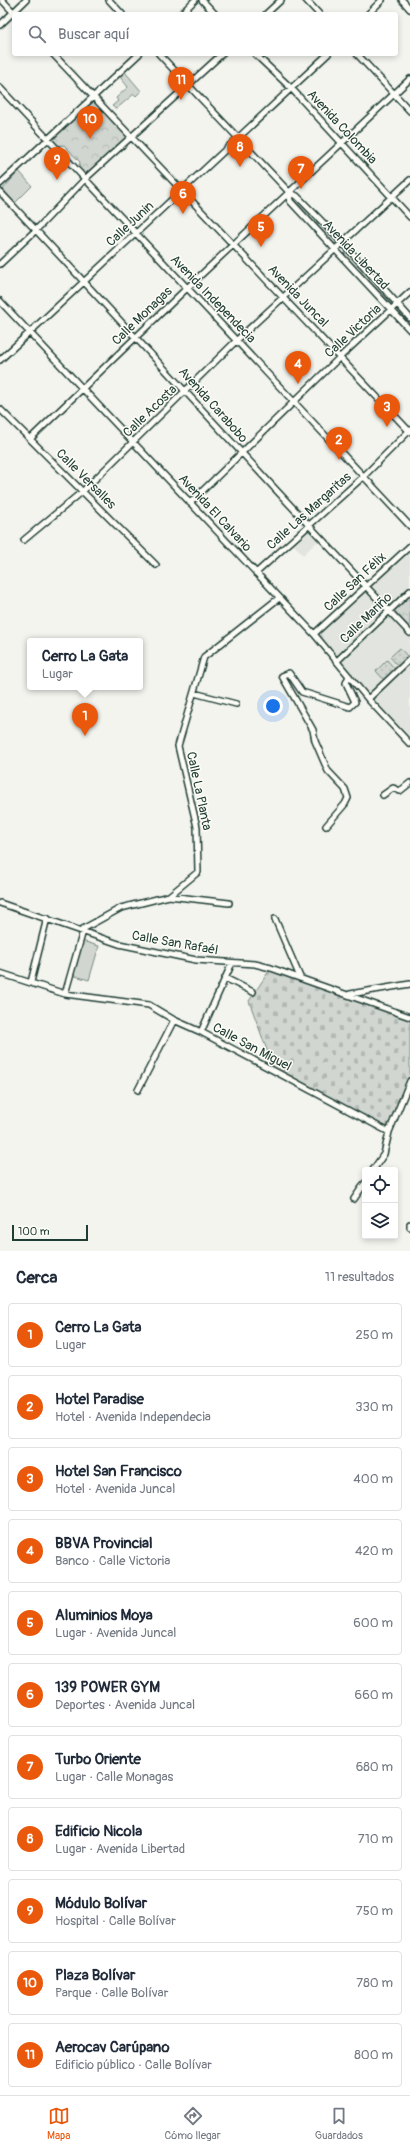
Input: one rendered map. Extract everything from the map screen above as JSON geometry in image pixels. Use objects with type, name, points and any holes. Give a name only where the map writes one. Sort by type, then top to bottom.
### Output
[{"type":"street","points":[[2,0],[14,12]]},
{"type":"street","points":[[16,12],[26,0]]},
{"type":"street","points":[[109,0],[120,12]]},
{"type":"street","points":[[183,12],[195,0]]},
{"type":"street","points":[[202,0],[213,12]]},
{"type":"street","points":[[268,12],[281,0]]},
{"type":"street","points":[[306,0],[317,12]]},
{"type":"street","points":[[370,12],[382,0]]},
{"type":"street","points":[[402,0],[410,9]]},
{"type":"street","points":[[0,25],[12,15]]},
{"type":"street","name":"Avenida Juncal","points":[[55,56],[410,431]]},
{"type":"street","points":[[0,184],[137,56]]},
{"type":"street","name":"Avenida Libertad","points":[[161,56],[239,137],[289,192],[297,196],[343,243],[410,318]]},
{"type":"street","points":[[0,264],[36,230],[85,179],[220,56]]},
{"type":"street","name":"Avenida Colombia","points":[[257,56],[291,88],[410,217]]},
{"type":"street","name":"Calle Junin","points":[[0,360],[326,56]]},
{"type":"street","points":[[359,56],[410,111]]},
{"type":"street","name":"Calle Monagas","points":[[30,439],[187,288],[410,79]]},
{"type":"street","name":"Avenida Independecia","points":[[0,88],[410,526]]},
{"type":"street","name":"Calle Acosta","points":[[24,540],[83,492],[237,340],[284,299],[410,180]]},
{"type":"street","name":"Avenida Carabobo","points":[[0,192],[137,336],[185,392],[241,453],[410,633]]},
{"type":"street","name":"Avenida Libertad","points":[[289,192],[290,201],[410,330]]},
{"type":"street","name":"Calle Victoria","points":[[190,503],[340,357],[410,292]]},
{"type":"street","name":"Avenida El Calvario","points":[[0,301],[314,634],[368,699],[410,744]]},
{"type":"street","name":"Calle Versalles","points":[[0,408],[156,565]]},
{"type":"street","name":"Calle Las Margaritas","points":[[256,573],[364,476],[410,431]]},
{"type":"street","name":"Calle San Félix","points":[[314,634],[410,546]]},
{"type":"street","name":"Calle Mariño","points":[[337,661],[410,591]]},
{"type":"street","name":"Calle La Planta","points":[[82,931],[121,908],[169,896],[198,872],[197,827],[178,746],[204,657],[280,598]]},
{"type":"street","points":[[368,699],[410,659]]},
{"type":"street","points":[[326,826],[345,804],[348,798],[345,789],[328,771],[315,741],[313,730],[282,676],[289,673],[302,692],[350,707],[355,702],[346,683],[349,676]]},
{"type":"street","points":[[194,693],[236,704]]},
{"type":"street","points":[[383,795],[393,788],[400,791],[410,784]]},
{"type":"street","points":[[169,896],[229,904]]},
{"type":"street","name":"Calle San Rafaél","points":[[0,903],[119,944],[196,960],[255,964],[349,994],[410,1017]]},
{"type":"street","points":[[30,982],[47,918]]},
{"type":"street","points":[[275,919],[300,978]]},
{"type":"street","points":[[65,994],[82,931]]},
{"type":"street","points":[[201,1032],[232,963]]},
{"type":"street","name":"Calle San Miguel","points":[[0,973],[65,994],[149,1005],[174,1020],[201,1032],[388,1132]]},
{"type":"street","points":[[225,978],[253,992]]},
{"type":"street","name":"Calle San Rafaél","points":[[349,994],[410,984]]},
{"type":"street","points":[[138,1090],[174,1020]]},
{"type":"street","points":[[375,1167],[384,1154],[388,1132],[410,1083]]},
{"type":"street","points":[[354,1199],[362,1187]]},
{"type":"shaded area","points":[[308,529],[319,540],[303,555],[293,544]]},
{"type":"shaded area","points":[[410,546],[410,744],[314,634]]},
{"type":"green space","points":[[125,72],[141,91],[136,96],[134,94],[116,109],[112,106],[118,101],[116,98],[128,87],[120,77]]},
{"type":"green space","points":[[93,100],[129,138],[84,176],[78,170],[80,162],[64,145],[56,146],[51,140]]},
{"type":"green space","points":[[19,171],[32,186],[15,203],[3,189]]},
{"type":"green space","points":[[294,197],[337,243],[334,243],[294,200]]},
{"type":"green space","points":[[346,251],[392,302],[392,305],[345,255]]},
{"type":"green space","points":[[410,593],[410,628],[393,609]]},
{"type":"green space","points":[[400,648],[408,657],[398,666],[390,657]]},
{"type":"green space","points":[[387,660],[395,669],[384,680],[376,671]]},
{"type":"green space","points":[[82,941],[99,946],[89,980],[72,975]]},
{"type":"green space","points":[[271,968],[410,1017],[410,1082],[389,1132],[275,1072],[249,1001]]},
{"type":"place","name":"Aerocav Carúpano","points":[[181,100]]},
{"type":"place","name":"Plaza Bolívar","points":[[90,139]]},
{"type":"place","name":"Edificio Nicola","points":[[240,167]]},
{"type":"place","name":"Módulo Bolívar","points":[[57,180]]},
{"type":"place","name":"Turbo Oriente","points":[[301,189]]},
{"type":"place","name":"139 POWER GYM","points":[[183,214]]},
{"type":"place","name":"Aluminios Moya","points":[[261,247]]},
{"type":"place","name":"BBVA Provincial","points":[[298,384]]},
{"type":"place","name":"Hotel San Francisco","points":[[387,427]]},
{"type":"place","name":"Hotel Paradise","points":[[339,460]]},
{"type":"place","name":"Cerro La Gata","points":[[85,736]]}]
